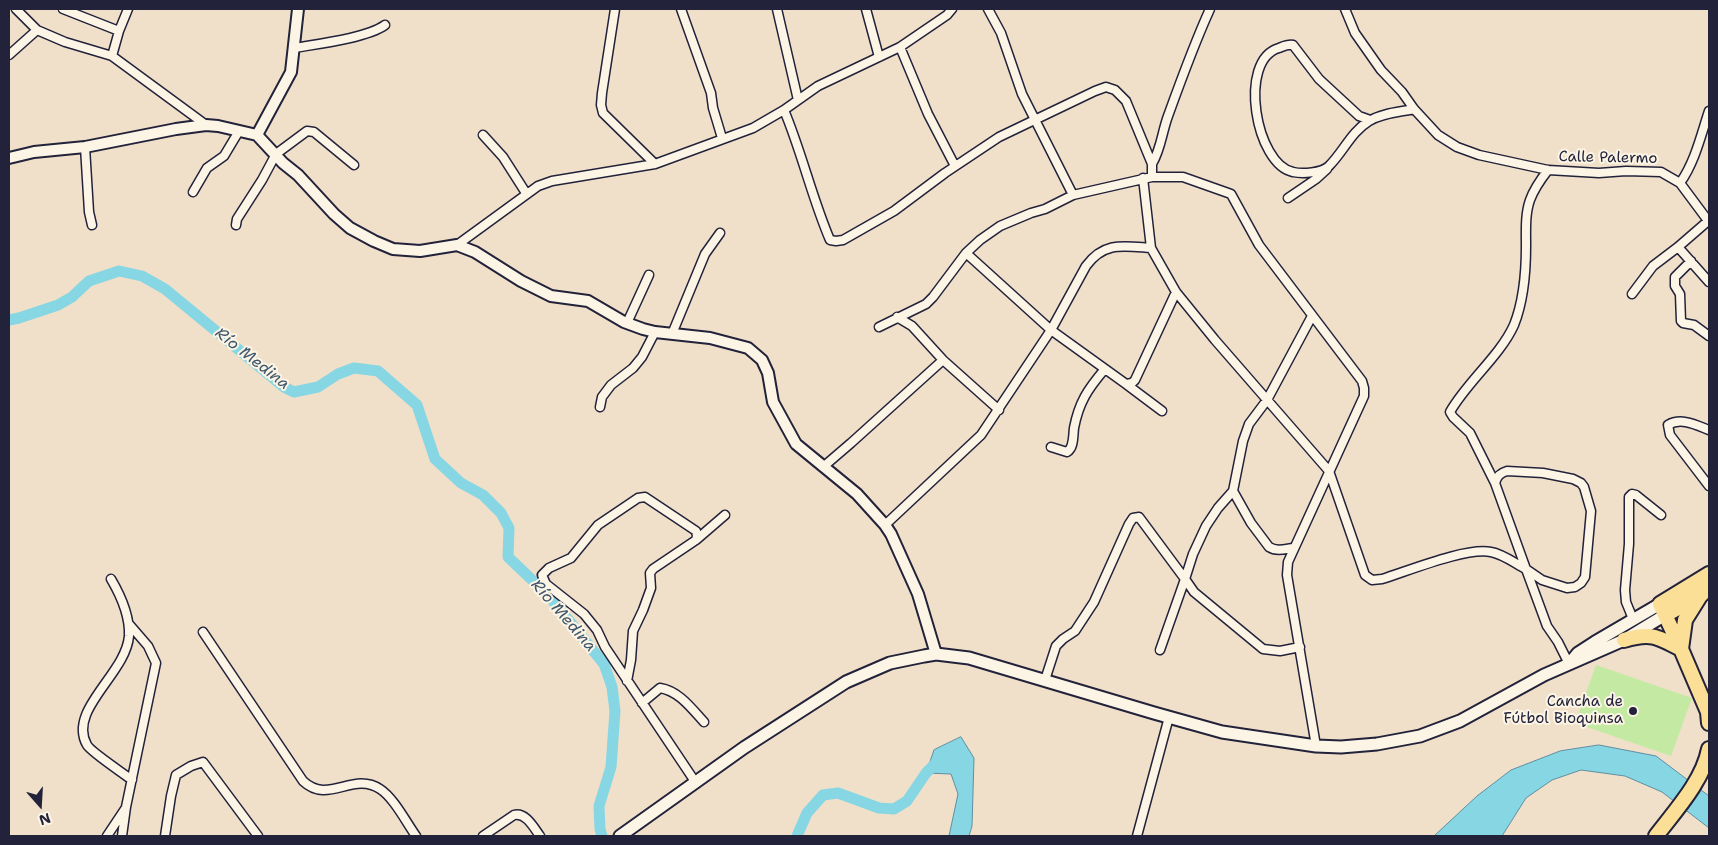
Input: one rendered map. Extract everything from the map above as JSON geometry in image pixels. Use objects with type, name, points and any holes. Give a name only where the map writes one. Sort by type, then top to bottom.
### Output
[{"type":"highway","points":[[1662,610],[1709,574]]},
{"type":"highway","points":[[1662,610],[1704,592]]},
{"type":"highway","points":[[1681,648],[1685,620],[1704,592]]},
{"type":"highway","points":[[1662,610],[1681,648],[1708,712],[1709,723]]},
{"type":"highway","points":[[1624,640],[1638,635],[1650,635],[1681,648]]},
{"type":"highway","points":[[1657,836],[1697,780],[1708,758],[1709,749]]},
{"type":"main road","points":[[1569,664],[1578,653],[1633,619],[1662,610]]},
{"type":"main road","points":[[622,835],[745,747],[846,682],[890,664],[936,654],[969,658],[1222,732],[1316,746],[1361,746],[1420,736],[1460,721],[1544,675],[1624,640],[1662,610]]},
{"type":"street","points":[[16,9],[37,30],[65,42],[112,56],[206,125]]},
{"type":"street","points":[[63,9],[119,31]]},
{"type":"street","points":[[112,56],[128,9]]},
{"type":"street","points":[[257,134],[291,72],[298,9]]},
{"type":"street","points":[[615,9],[601,105],[603,113],[655,164]]},
{"type":"street","points":[[681,9],[711,93],[713,108],[722,138]]},
{"type":"street","points":[[778,9],[798,100]]},
{"type":"street","points":[[866,9],[879,57]]},
{"type":"street","points":[[9,158],[34,152],[85,147],[206,125],[257,134],[283,163],[298,175],[334,214],[350,228],[393,249],[420,251],[457,245],[538,186],[655,164],[753,128],[784,110],[818,86],[900,47],[952,9]]},
{"type":"street","points":[[988,9],[1001,33],[1022,94],[1074,195]]},
{"type":"street","points":[[1152,177],[1152,164],[1196,40],[1210,9]]},
{"type":"street","name":"Calle Palermo","points":[[1345,9],[1355,33],[1381,70],[1438,135],[1457,147],[1479,155],[1548,170],[1599,173],[1626,171],[1661,172],[1680,183],[1709,222]]},
{"type":"street","points":[[294,48],[345,39],[374,31],[384,25]]},
{"type":"street","points":[[9,55],[37,30]]},
{"type":"street","points":[[1328,167],[1310,172],[1291,172],[1276,160],[1266,146],[1259,129],[1255,102],[1258,68],[1262,60],[1275,49],[1293,45],[1320,80],[1359,116],[1370,120]]},
{"type":"street","points":[[900,47],[928,114],[956,166]]},
{"type":"street","points":[[784,110],[819,214],[830,240],[836,241],[843,240],[894,211],[999,137],[1106,87],[1115,90],[1126,101],[1152,164]]},
{"type":"street","points":[[1288,198],[1316,179],[1328,167],[1349,139],[1370,120],[1414,109]]},
{"type":"street","points":[[1680,183],[1696,151],[1709,111]]},
{"type":"street","points":[[193,192],[207,168],[224,156],[240,131]]},
{"type":"street","points":[[236,225],[237,219],[276,154],[308,131],[314,132],[354,165]]},
{"type":"street","points":[[483,135],[503,156],[526,193]]},
{"type":"street","points":[[85,147],[89,212],[92,225]]},
{"type":"street","points":[[1548,170],[1540,180],[1530,199],[1526,215],[1526,271],[1514,325],[1450,412],[1470,433],[1495,483],[1546,626],[1558,642],[1569,664]]},
{"type":"street","points":[[879,327],[926,304],[966,253],[1000,226],[1046,209],[1074,195],[1152,177],[1183,178],[1230,194],[1235,200],[1252,235],[1362,382],[1364,388],[1364,396],[1288,562],[1287,575],[1316,746]]},
{"type":"street","points":[[1143,178],[1151,248],[1176,292],[1329,471],[1366,575],[1372,580],[1382,579],[1463,553],[1478,551],[1493,552],[1542,580],[1566,588],[1575,587],[1581,583],[1585,577],[1591,511],[1584,486],[1581,482],[1543,472],[1507,471],[1496,477],[1495,483]]},
{"type":"street","points":[[1632,294],[1653,266],[1709,222]]},
{"type":"street","points":[[672,334],[705,254],[720,233]]},
{"type":"street","points":[[457,245],[475,252],[521,281],[551,296],[588,301],[627,323],[655,332],[710,338],[748,348],[762,360],[768,373],[773,402],[796,444],[857,494],[891,534],[918,594],[936,654]]},
{"type":"street","points":[[885,525],[981,435],[1051,330],[1093,256],[1101,251],[1118,246],[1151,248]]},
{"type":"street","points":[[1678,247],[1709,282]]},
{"type":"street","points":[[966,253],[1051,330],[1162,411]]},
{"type":"street","points":[[1691,261],[1675,277],[1675,286],[1680,294],[1681,321],[1694,326],[1709,336]]},
{"type":"street","points":[[627,323],[649,275]]},
{"type":"street","points":[[1126,384],[1136,380],[1176,292]]},
{"type":"street","points":[[1160,650],[1193,554],[1206,526],[1233,491],[1243,441],[1249,424],[1267,400],[1312,316]]},
{"type":"street","points":[[897,317],[912,326],[943,360],[999,410]]},
{"type":"street","points":[[600,407],[602,397],[611,385],[633,368],[642,357],[655,332]]},
{"type":"street","points":[[823,467],[943,360]]},
{"type":"street","points":[[1051,447],[1069,451],[1080,403],[1104,370]]},
{"type":"street","points":[[1709,430],[1680,421],[1668,425],[1670,435],[1709,486]]},
{"type":"street","points":[[1233,491],[1269,547],[1273,550],[1293,548]]},
{"type":"street","points":[[1633,619],[1626,602],[1625,590],[1629,544],[1629,497],[1632,494],[1636,495],[1661,515]]},
{"type":"street","points":[[696,540],[696,531],[644,497],[638,498],[598,525],[571,558],[549,568],[542,575],[546,584],[584,614],[597,630],[605,647],[696,783]]},
{"type":"street","points":[[627,681],[633,631],[651,588],[650,574],[653,569],[696,540],[725,515]]},
{"type":"street","points":[[1045,680],[1056,646],[1075,631],[1094,602],[1128,524],[1133,518],[1139,517],[1194,592],[1263,649],[1280,651],[1300,647]]},
{"type":"street","points":[[111,579],[121,596],[129,624],[129,637],[124,655],[90,706],[83,722],[83,730],[88,747],[132,780]]},
{"type":"street","points":[[122,836],[126,807],[156,663],[148,646],[129,624]]},
{"type":"street","points":[[203,632],[303,781],[312,788],[323,791],[358,783],[373,785],[391,799],[416,836]]},
{"type":"street","points":[[642,703],[660,688],[668,689],[682,699],[704,722]]},
{"type":"street","points":[[1137,836],[1169,717]]},
{"type":"street","points":[[165,836],[176,775],[191,766],[203,762],[258,836]]},
{"type":"street","points":[[106,836],[126,807]]},
{"type":"street","points":[[483,836],[514,815],[519,814],[524,816],[540,836]]},
{"type":"green space","name":"Cancha de Fútbol Bioquinsa","points":[[1596,665],[1692,698],[1671,756],[1575,723]]},
{"type":"water","points":[[961,737],[974,758],[972,826],[969,836],[949,836],[958,794],[951,774],[926,773],[934,750]]},
{"type":"water","points":[[1599,745],[1656,756],[1709,796],[1709,828],[1662,792],[1625,776],[1581,770],[1552,780],[1526,798],[1502,836],[1434,836],[1477,796],[1511,770],[1560,751]]},
{"type":"waterway","name":"Río Medina","points":[[9,320],[58,305],[72,297],[89,281],[119,271],[142,276],[165,289],[284,387],[294,392],[318,387],[338,374],[354,368],[378,371],[417,405],[435,459],[461,483],[483,495],[501,513],[509,528],[508,557],[549,596],[604,664],[612,687],[615,711],[611,767],[599,806],[602,836]]},
{"type":"waterway","name":"Río Medina","points":[[797,836],[807,813],[823,795],[838,793],[879,808],[894,809],[907,801],[926,773],[937,762]]},
{"type":"place","name":"Cancha de Fútbol Bioquinsa","points":[[1633,711]]}]
